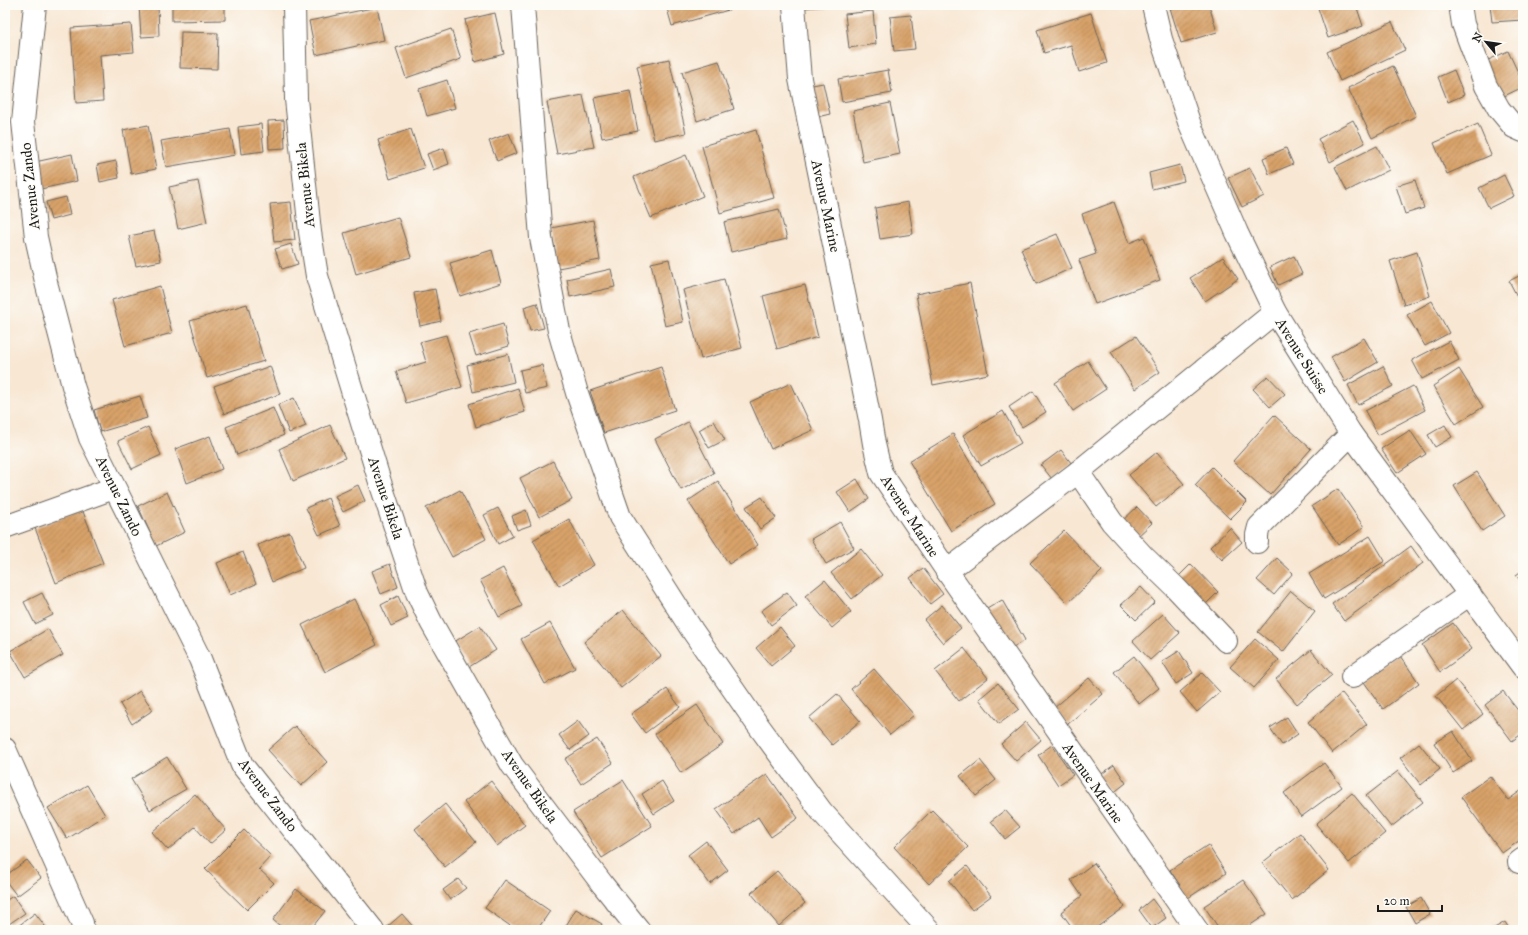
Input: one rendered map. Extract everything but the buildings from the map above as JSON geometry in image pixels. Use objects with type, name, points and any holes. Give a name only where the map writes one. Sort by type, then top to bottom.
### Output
[{"type":"street","name":"Avenue Zando","points":[[35,5],[23,122],[36,237],[73,386],[90,438],[200,659],[242,765],[372,930]]},
{"type":"street","name":"Avenue Bikela","points":[[294,5],[296,99],[310,232],[317,276],[380,482],[417,593],[431,622],[512,765],[639,930]]},
{"type":"street","points":[[523,5],[541,238],[559,330],[577,393],[620,517],[692,630],[755,721],[822,812],[930,930]]},
{"type":"street","name":"Avenue Marine","points":[[794,5],[800,79],[881,473],[947,571],[1197,930]]},
{"type":"street","name":"Avenue Suisse","points":[[1153,5],[1161,40],[1190,124],[1237,233],[1275,312],[1351,434],[1523,667]]},
{"type":"street","points":[[1460,5],[1463,24],[1486,86],[1499,109],[1514,127],[1523,131]]},
{"type":"street","points":[[947,571],[1078,472],[1275,312]]},
{"type":"street","points":[[1257,542],[1259,528],[1351,434]]},
{"type":"street","points":[[1078,472],[1112,522],[1226,641]]},
{"type":"street","points":[[5,527],[114,488]]},
{"type":"street","points":[[1352,677],[1470,594]]},
{"type":"street","points":[[5,749],[82,923],[82,930]]}]
